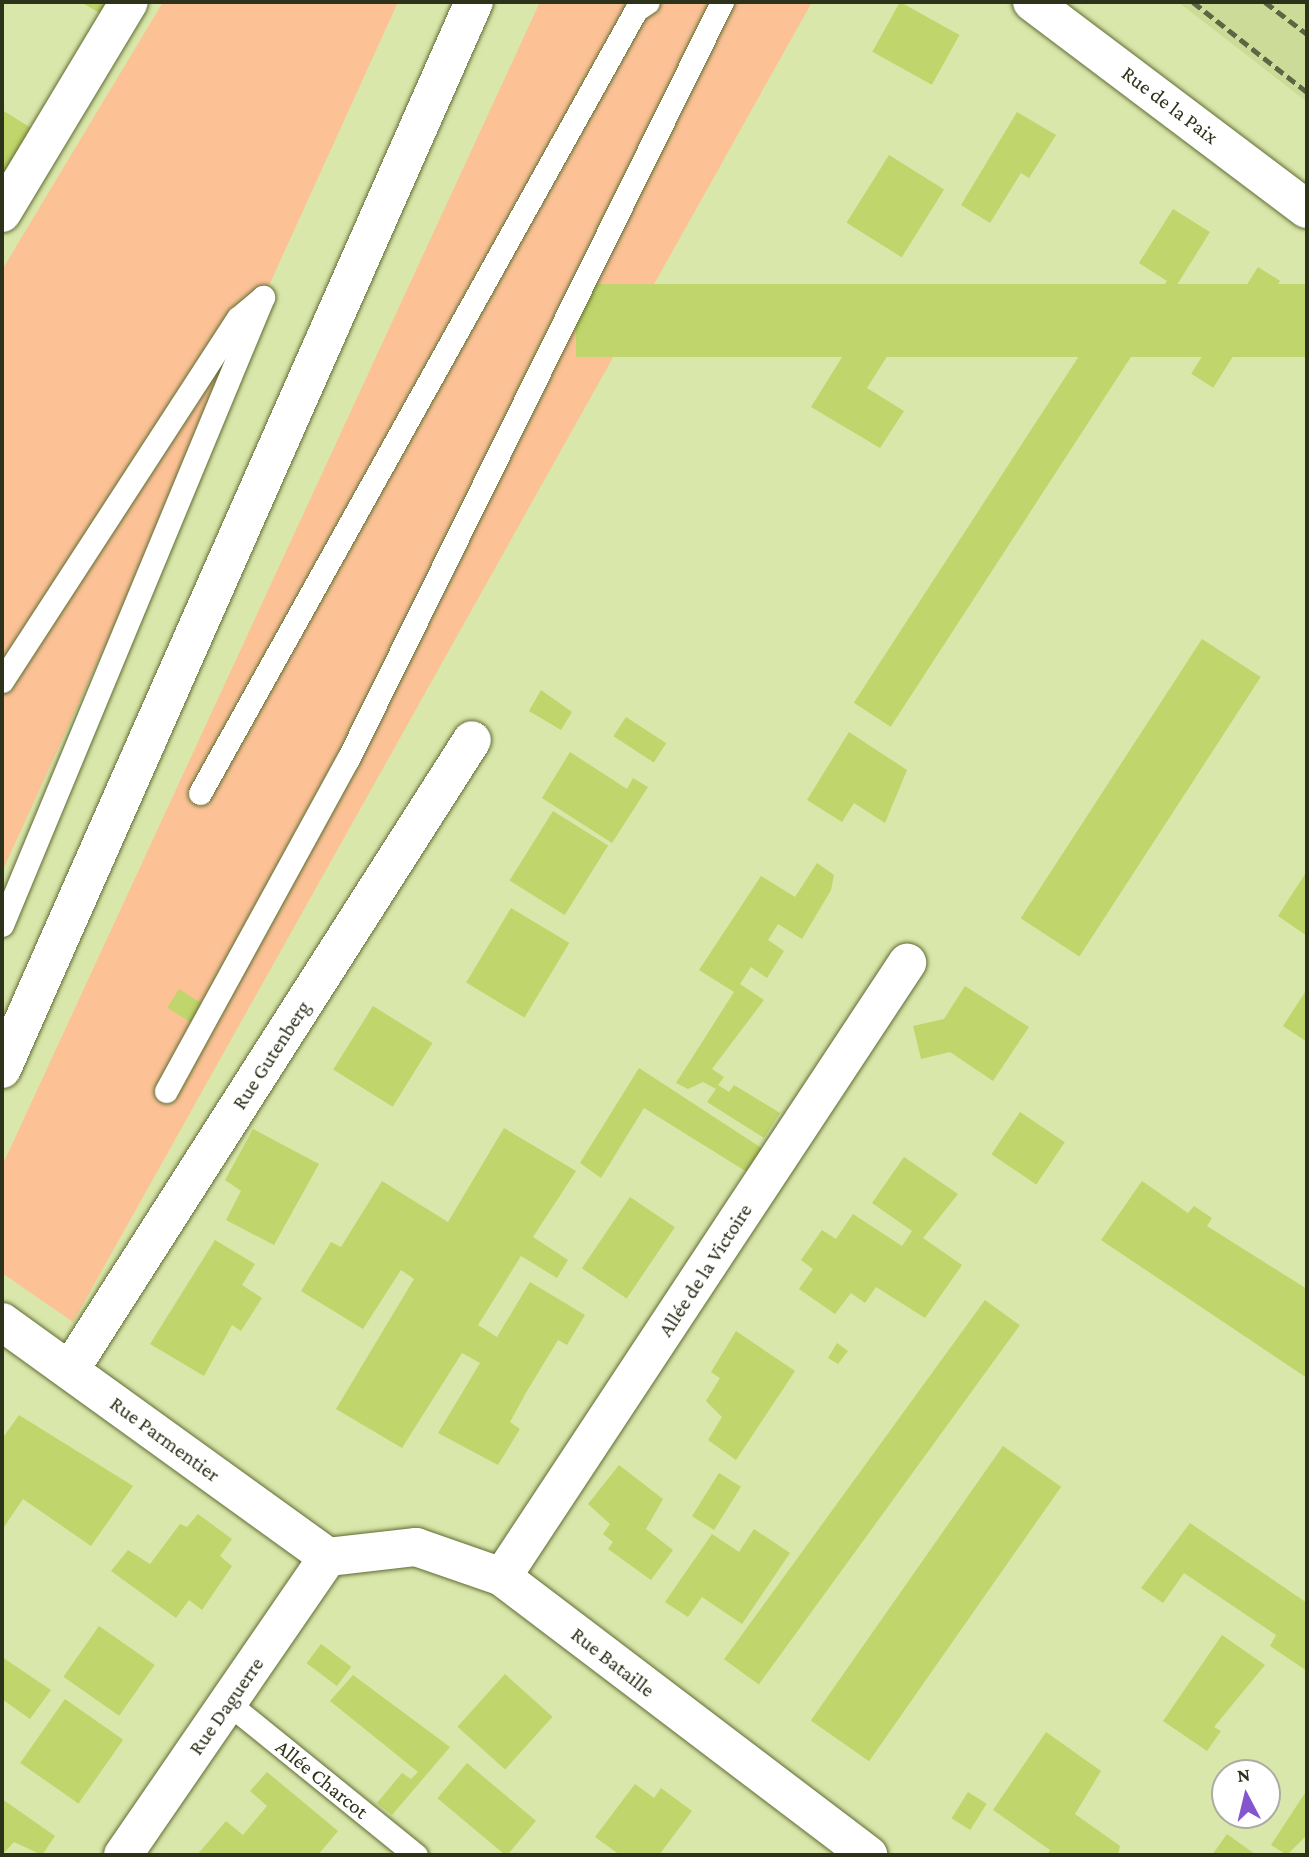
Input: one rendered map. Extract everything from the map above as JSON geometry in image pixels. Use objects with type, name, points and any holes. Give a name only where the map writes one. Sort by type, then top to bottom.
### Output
[{"type":"street","points":[[2,213],[129,2]]},
{"type":"street","points":[[2,1069],[474,2]]},
{"type":"street","name":"Rue de la Paix","points":[[1032,2],[1307,209]]},
{"type":"street","name":"Rue Gutenberg","points":[[63,1365],[472,740]]},
{"type":"street","name":"Allée de la Victoire","points":[[502,1577],[907,962]]},
{"type":"street","name":"Rue Parmentier","points":[[2,1322],[328,1557]]},
{"type":"street","name":"Rue Bataille","points":[[328,1557],[416,1547],[502,1577],[868,1855]]},
{"type":"street","name":"Rue Daguerre","points":[[123,1855],[328,1557]]},
{"type":"lane","points":[[200,793],[629,22],[648,2]]},
{"type":"lane","points":[[166,1091],[348,759],[722,2]]},
{"type":"lane","points":[[2,681],[238,318],[263,297],[2,925]]},
{"type":"lane","name":"Allée Charcot","points":[[228,1703],[416,1855]]},
{"type":"shaded area","points":[[163,2],[398,2],[2,872],[2,270]]},
{"type":"shaded area","points":[[540,2],[812,2],[73,1322],[2,1273],[2,1166]]},
{"type":"shaded area","points":[[1178,2],[1307,2],[1307,102]]},
{"type":"building","points":[[81,2],[111,2],[103,15]]},
{"type":"building","points":[[900,2],[959,35],[932,85],[872,52]]},
{"type":"building","points":[[2,110],[33,129],[2,179]]},
{"type":"building","points":[[1017,112],[1056,135],[1029,178],[1021,173],[990,223],[961,205]]},
{"type":"building","points":[[889,155],[944,189],[902,257],[847,223]]},
{"type":"building","points":[[1173,209],[1210,232],[1165,304],[1156,299],[1167,281],[1139,263]]},
{"type":"building","points":[[1258,267],[1280,281],[1213,388],[1191,374]]},
{"type":"building","points":[[576,284],[1307,284],[1307,357],[576,357]]},
{"type":"building","points":[[872,309],[905,328],[867,388],[904,411],[880,448],[811,407]]},
{"type":"building","points":[[1094,333],[1131,357],[891,727],[854,703]]},
{"type":"building","points":[[1202,639],[1261,677],[1079,956],[1021,918]]},
{"type":"building","points":[[541,690],[572,712],[561,730],[529,711]]},
{"type":"building","points":[[626,717],[666,743],[654,762],[613,736]]},
{"type":"building","points":[[849,732],[907,770],[885,823],[854,803],[842,822],[807,800]]},
{"type":"building","points":[[570,752],[627,789],[633,778],[648,787],[612,843],[542,798]]},
{"type":"building","points":[[553,811],[608,845],[565,915],[510,881]]},
{"type":"building","points":[[817,863],[834,875],[831,890],[802,939],[778,924],[768,940],[784,951],[767,978],[751,967],[740,984],[764,1000],[712,1069],[724,1077],[718,1085],[729,1092],[734,1085],[780,1113],[764,1138],[707,1102],[716,1089],[703,1082],[688,1089],[676,1083],[734,992],[699,970],[761,876],[795,897]]},
{"type":"building","points":[[1307,871],[1307,936],[1278,916]]},
{"type":"building","points":[[511,908],[569,943],[524,1018],[466,983]]},
{"type":"building","points":[[965,986],[1029,1027],[993,1081],[950,1052],[921,1059],[913,1026],[944,1019]]},
{"type":"building","points":[[179,989],[211,1009],[200,1028],[167,1008]]},
{"type":"building","points":[[1307,989],[1307,1042],[1283,1026]]},
{"type":"building","points":[[373,1006],[432,1043],[393,1107],[333,1070]]},
{"type":"building","points":[[639,1068],[763,1149],[747,1172],[644,1108],[601,1178],[580,1163]]},
{"type":"building","points":[[1020,1112],[1065,1142],[1036,1184],[991,1154]]},
{"type":"building","points":[[504,1128],[576,1171],[533,1237],[568,1260],[557,1278],[521,1256],[478,1325],[497,1337],[530,1282],[585,1315],[567,1345],[558,1340],[527,1391],[510,1422],[520,1429],[498,1465],[438,1433],[480,1363],[462,1353],[402,1448],[336,1409],[414,1279],[401,1270],[363,1329],[301,1291],[331,1242],[341,1247],[382,1181],[448,1222]]},
{"type":"building","points":[[253,1129],[319,1164],[274,1245],[226,1220],[241,1191],[225,1180]]},
{"type":"building","points":[[904,1157],[958,1194],[923,1238],[962,1265],[925,1318],[876,1287],[865,1303],[851,1293],[835,1314],[799,1289],[813,1269],[801,1260],[822,1230],[836,1239],[853,1214],[902,1246],[912,1231],[872,1203]]},
{"type":"building","points":[[1142,1181],[1188,1213],[1194,1206],[1212,1218],[1207,1226],[1307,1289],[1307,1378],[1101,1240]]},
{"type":"building","points":[[630,1197],[675,1227],[627,1298],[582,1268]]},
{"type":"building","points":[[215,1240],[255,1264],[242,1285],[262,1298],[241,1331],[232,1325],[204,1376],[150,1344]]},
{"type":"building","points":[[985,1300],[1020,1325],[759,1684],[724,1659]]},
{"type":"building","points":[[736,1331],[795,1371],[736,1460],[708,1440],[722,1417],[706,1401],[720,1378],[711,1372]]},
{"type":"building","points":[[837,1343],[848,1351],[838,1364],[828,1358]]},
{"type":"building","points":[[19,1415],[133,1486],[91,1546],[23,1499],[2,1530],[2,1439]]},
{"type":"building","points":[[1003,1446],[1061,1487],[869,1761],[811,1720]]},
{"type":"building","points":[[619,1465],[663,1499],[646,1529],[673,1550],[651,1580],[608,1549],[613,1542],[603,1534],[610,1524],[588,1504]]},
{"type":"building","points":[[719,1473],[741,1487],[714,1530],[692,1516]]},
{"type":"building","points":[[198,1514],[232,1539],[220,1556],[232,1566],[202,1610],[189,1600],[176,1618],[111,1571],[128,1550],[150,1564],[180,1524],[187,1527]]},
{"type":"building","points":[[1190,1523],[1307,1603],[1307,1671],[1270,1646],[1276,1635],[1184,1573],[1163,1603],[1141,1588]]},
{"type":"building","points":[[754,1529],[790,1553],[742,1624],[702,1597],[688,1617],[665,1602],[712,1534],[739,1552]]},
{"type":"building","points":[[99,1626],[155,1665],[119,1716],[63,1677]]},
{"type":"building","points":[[1222,1635],[1265,1665],[1214,1727],[1221,1731],[1207,1751],[1163,1721]]},
{"type":"building","points":[[321,1644],[351,1667],[337,1686],[307,1663]]},
{"type":"building","points":[[2,1657],[51,1690],[30,1719],[2,1699]]},
{"type":"building","points":[[505,1674],[553,1717],[505,1770],[457,1727]]},
{"type":"building","points":[[353,1675],[450,1747],[392,1815],[377,1803],[402,1773],[411,1779],[418,1772],[330,1701]]},
{"type":"building","points":[[65,1699],[123,1740],[78,1804],[20,1763]]},
{"type":"building","points":[[1046,1732],[1101,1771],[1075,1814],[1120,1846],[1118,1855],[1047,1855],[1050,1850],[993,1810]]},
{"type":"building","points":[[467,1763],[536,1821],[505,1855],[437,1798]]},
{"type":"building","points":[[267,1772],[338,1831],[318,1855],[197,1855],[226,1821],[243,1835],[267,1806],[250,1791]]},
{"type":"building","points":[[635,1784],[654,1798],[661,1788],[692,1811],[659,1855],[620,1855],[595,1837]]},
{"type":"building","points":[[968,1792],[987,1804],[970,1830],[952,1818]]},
{"type":"building","points":[[1305,1793],[1307,1835],[1287,1855],[1271,1845]]},
{"type":"building","points":[[2,1799],[55,1836],[42,1855],[14,1842],[2,1855]]},
{"type":"building","points":[[1227,1834],[1256,1855],[1212,1855]]},
{"type":"railway","points":[[1193,2],[1307,92]]},
{"type":"railway","points":[[1265,2],[1307,34]]}]
